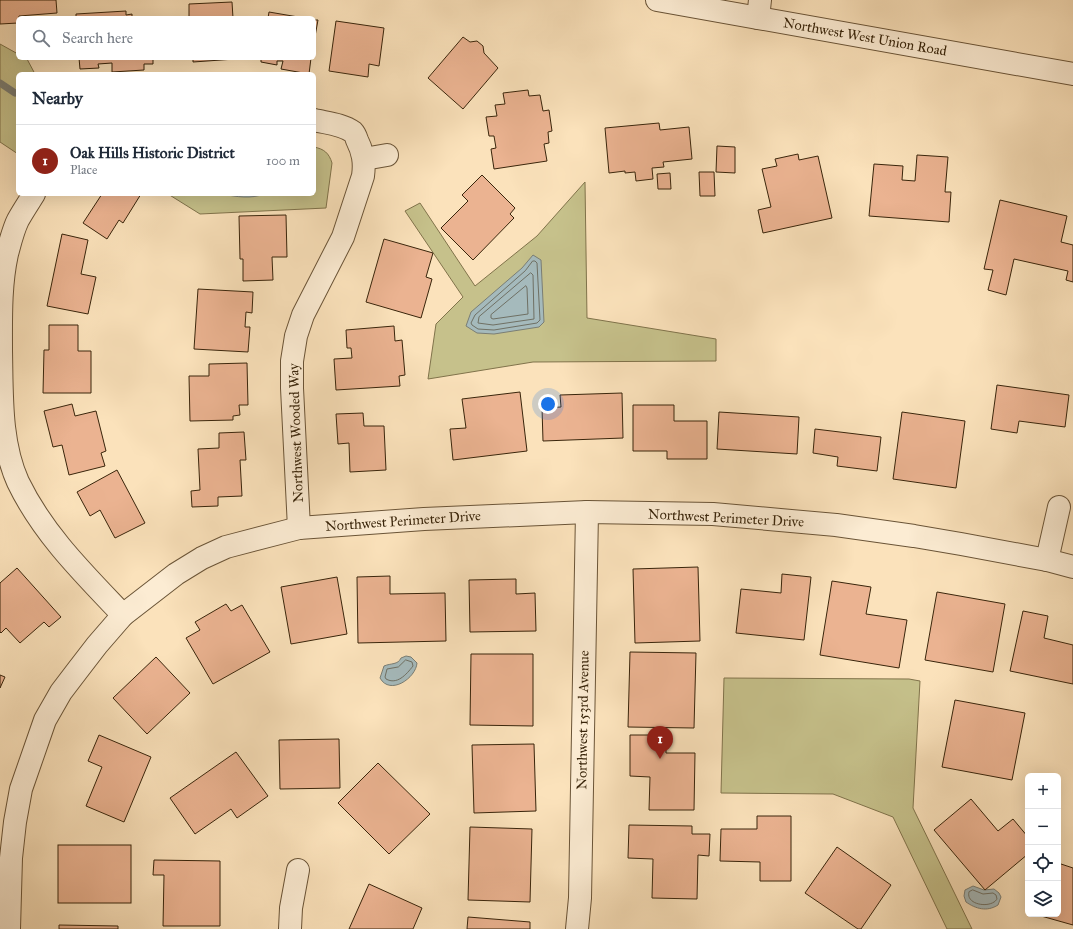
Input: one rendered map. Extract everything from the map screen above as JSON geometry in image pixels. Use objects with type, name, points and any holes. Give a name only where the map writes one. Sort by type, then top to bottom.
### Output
[{"type":"street","name":"Northwest West Union Road","points":[[657,0],[759,9],[1073,74]]},
{"type":"street","name":"Northwest Wooded Way","points":[[299,528],[292,388],[292,361],[296,336],[303,315],[343,237],[364,176],[364,159],[354,132],[342,126],[316,120]]},
{"type":"street","points":[[364,159],[387,155]]},
{"type":"street","points":[[33,196],[18,220],[6,255],[0,294],[2,421],[6,454],[17,481],[32,509],[49,534],[63,552],[123,615]]},
{"type":"street","points":[[1047,560],[1059,507]]},
{"type":"street","name":"Northwest Perimeter Drive","points":[[9,929],[11,858],[15,822],[21,789],[45,720],[61,692],[97,645],[123,615],[176,574],[202,558],[226,547],[299,528],[424,518],[587,512],[713,514],[836,525],[961,544],[1047,560],[1073,567]]},
{"type":"street","name":"Northwest 153rd Avenue","points":[[577,929],[580,890],[587,512]]},
{"type":"street","points":[[290,929],[291,908],[298,870]]},
{"type":"shaded area","points":[[0,44],[16,53],[16,60],[28,60],[34,72],[16,72],[16,153],[0,142]]},
{"type":"shaded area","points":[[316,148],[326,152],[332,163],[326,208],[200,214],[171,196],[316,196]]},
{"type":"shaded area","points":[[585,182],[587,318],[716,339],[716,361],[533,362],[428,379],[436,324],[463,297],[405,211],[420,203],[475,286],[537,236]]},
{"type":"shaded area","points":[[724,678],[909,679],[920,681],[913,808],[972,929],[947,929],[893,817],[833,794],[721,793]]},
{"type":"water","points":[[233,196],[257,196],[254,197]]},
{"type":"water","points":[[533,255],[541,260],[544,322],[539,327],[494,334],[477,333],[466,326],[471,312],[522,268]]},
{"type":"water","points":[[406,656],[411,657],[417,663],[416,669],[412,674],[402,683],[396,685],[384,683],[380,678],[384,666],[396,663],[401,658]]},
{"type":"water","points":[[973,886],[984,890],[994,889],[1001,897],[998,905],[982,909],[966,902],[964,896],[965,890]]},
{"type":"building","points":[[0,0],[56,0],[57,13],[16,16],[16,23],[0,24]]},
{"type":"building","points":[[232,2],[233,16],[189,16],[189,4]]},
{"type":"building","points":[[126,11],[126,15],[132,14],[132,16],[76,16],[76,14]]},
{"type":"building","points":[[269,12],[292,16],[268,16]]},
{"type":"building","points":[[316,20],[318,20],[316,31]]},
{"type":"building","points":[[336,21],[384,28],[379,66],[369,64],[368,77],[329,71]]},
{"type":"building","points":[[463,37],[470,42],[477,41],[483,46],[484,53],[498,68],[463,109],[428,78]]},
{"type":"building","points":[[79,60],[153,60],[153,64],[144,64],[144,70],[112,72],[112,63],[98,64],[99,68],[80,69]]},
{"type":"building","points":[[193,60],[221,60],[193,62]]},
{"type":"building","points":[[261,60],[311,60],[309,72],[298,72],[281,69],[283,61],[277,61],[277,65],[261,62]]},
{"type":"building","points":[[528,90],[529,96],[540,95],[543,111],[549,110],[552,131],[548,132],[549,143],[544,144],[547,161],[494,169],[491,149],[496,148],[494,136],[489,136],[486,117],[497,116],[495,105],[505,104],[503,93]]},
{"type":"building","points":[[659,123],[660,130],[689,127],[692,159],[663,162],[664,167],[652,168],[653,179],[636,181],[635,172],[625,173],[625,171],[609,173],[605,128]]},
{"type":"building","points":[[717,146],[735,147],[735,173],[716,172]]},
{"type":"building","points":[[798,154],[799,160],[818,156],[832,218],[763,233],[758,210],[771,207],[762,169],[777,166],[775,159]]},
{"type":"building","points":[[917,155],[948,157],[945,192],[951,192],[949,222],[869,216],[874,164],[903,166],[902,180],[915,181]]},
{"type":"building","points":[[699,172],[714,172],[715,196],[700,196]]},
{"type":"building","points":[[670,173],[671,189],[658,189],[657,174]]},
{"type":"building","points":[[482,175],[515,208],[510,214],[514,218],[473,260],[441,228],[468,201],[462,195]]},
{"type":"building","points":[[101,196],[140,196],[123,223],[119,220],[107,239],[83,223]]},
{"type":"building","points":[[1000,200],[1067,216],[1061,242],[1073,245],[1073,282],[1066,280],[1068,271],[1014,259],[1006,295],[988,290],[993,270],[984,269]]},
{"type":"building","points":[[286,215],[287,257],[272,257],[273,280],[243,281],[243,259],[240,259],[239,216]]},
{"type":"building","points":[[62,234],[88,240],[81,274],[96,277],[88,314],[47,306]]},
{"type":"building","points":[[384,239],[433,253],[426,277],[432,279],[421,318],[366,302]]},
{"type":"building","points":[[198,289],[253,292],[252,313],[246,312],[245,327],[250,327],[248,352],[194,349]]},
{"type":"building","points":[[49,325],[78,325],[78,351],[91,351],[91,393],[43,393],[44,350],[49,350]]},
{"type":"building","points":[[394,326],[395,341],[402,340],[405,375],[399,376],[400,386],[336,390],[334,359],[352,358],[351,348],[347,348],[346,330]]},
{"type":"building","points":[[247,363],[248,405],[239,405],[240,415],[233,416],[233,420],[190,421],[189,376],[209,376],[209,364]]},
{"type":"building","points":[[997,385],[1069,395],[1065,427],[1019,421],[1017,433],[991,429]]},
{"type":"building","points":[[520,392],[527,451],[453,460],[450,429],[466,428],[462,399]]},
{"type":"building","points":[[622,393],[623,438],[543,441],[542,408],[561,407],[560,395]]},
{"type":"building","points":[[72,404],[75,416],[96,411],[106,451],[101,453],[105,466],[69,475],[62,445],[53,447],[44,411]]},
{"type":"building","points":[[633,405],[674,405],[674,421],[707,421],[707,459],[667,459],[667,451],[633,451]]},
{"type":"building","points":[[719,412],[799,417],[797,454],[717,449]]},
{"type":"building","points":[[902,412],[965,421],[956,488],[893,479]]},
{"type":"building","points":[[363,413],[364,426],[384,426],[386,470],[350,472],[349,443],[338,444],[336,414]]},
{"type":"building","points":[[815,429],[881,437],[877,471],[837,466],[838,457],[813,453]]},
{"type":"building","points":[[244,432],[246,460],[240,460],[242,496],[218,497],[218,506],[192,507],[191,491],[200,490],[198,449],[219,448],[219,433]]},
{"type":"building","points":[[117,470],[145,523],[115,538],[100,510],[90,516],[77,492]]},
{"type":"building","points":[[698,567],[700,641],[635,643],[633,569]]},
{"type":"building","points":[[17,568],[61,617],[49,627],[44,622],[20,643],[6,628],[1,633],[0,632],[0,583]]},
{"type":"building","points":[[782,574],[811,577],[804,640],[736,633],[741,589],[781,593]]},
{"type":"building","points":[[390,576],[390,594],[445,593],[446,641],[358,643],[357,577]]},
{"type":"building","points":[[337,577],[347,634],[291,644],[281,587]]},
{"type":"building","points":[[516,579],[516,594],[535,593],[536,631],[470,632],[469,580]]},
{"type":"building","points":[[832,581],[871,587],[866,614],[907,620],[899,668],[820,655]]},
{"type":"building","points":[[937,592],[1005,604],[993,672],[925,660]]},
{"type":"building","points":[[226,604],[231,611],[242,605],[270,652],[213,684],[186,638],[200,630],[195,622]]},
{"type":"building","points":[[1023,611],[1048,616],[1044,638],[1073,645],[1073,684],[1010,671]]},
{"type":"building","points":[[630,652],[696,653],[694,728],[628,727]]},
{"type":"building","points":[[471,654],[533,654],[533,726],[470,725]]},
{"type":"building","points":[[156,657],[190,693],[147,734],[113,698]]},
{"type":"building","points":[[0,675],[5,677],[0,688]]},
{"type":"building","points":[[955,700],[1025,713],[1012,780],[942,767]]},
{"type":"building","points":[[99,735],[151,757],[124,822],[86,806],[102,767],[88,761]]},
{"type":"building","points":[[630,735],[666,735],[666,753],[695,753],[694,810],[649,810],[650,777],[630,776]]},
{"type":"building","points":[[339,739],[340,788],[280,789],[279,740]]},
{"type":"building","points":[[534,744],[536,811],[474,813],[472,745]]},
{"type":"building","points":[[236,752],[268,796],[237,818],[231,809],[195,834],[170,798]]},
{"type":"building","points":[[378,763],[430,814],[389,854],[338,803]]},
{"type":"building","points":[[971,799],[998,831],[1013,819],[1025,833],[1025,857],[985,890],[934,830]]},
{"type":"building","points":[[757,816],[791,816],[791,881],[760,881],[760,862],[720,861],[721,829],[757,829]]},
{"type":"building","points":[[629,825],[692,826],[692,834],[710,834],[709,856],[698,855],[697,899],[652,898],[653,859],[628,858]]},
{"type":"building","points":[[470,827],[532,829],[530,902],[468,900]]},
{"type":"building","points":[[58,845],[131,845],[131,903],[58,903]]},
{"type":"building","points":[[837,847],[891,885],[861,929],[858,929],[805,893]]},
{"type":"building","points":[[154,860],[220,861],[220,926],[163,926],[164,875],[153,875]]},
{"type":"building","points":[[1061,864],[1073,868],[1073,925],[1045,917],[1061,917]]},
{"type":"building","points":[[369,884],[422,908],[413,929],[349,929]]},
{"type":"building","points":[[468,917],[530,922],[530,929],[467,929]]},
{"type":"building","points":[[59,925],[118,926],[118,929],[59,929]]},
{"type":"waterway","points":[[0,83],[15,93]]},
{"type":"place","name":"Oak Hills Historic District","points":[[660,759]]}]
